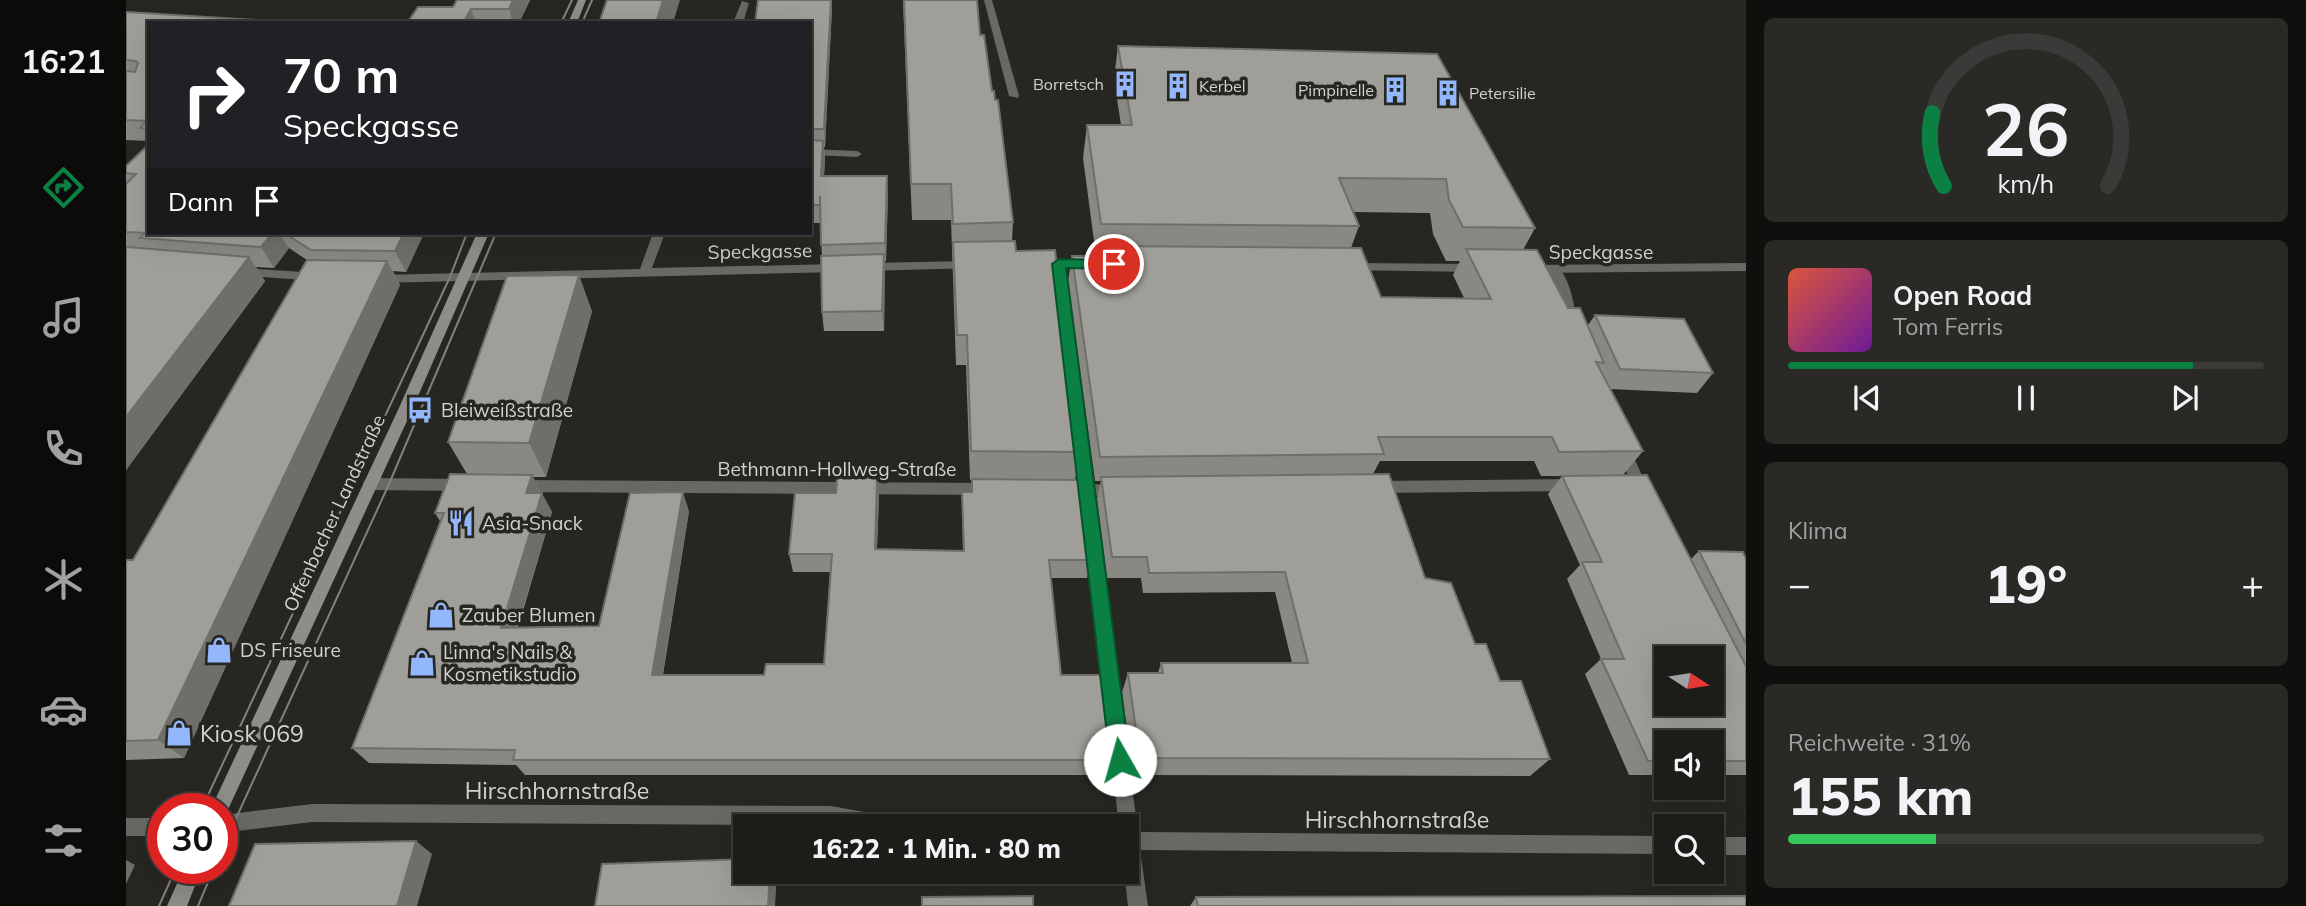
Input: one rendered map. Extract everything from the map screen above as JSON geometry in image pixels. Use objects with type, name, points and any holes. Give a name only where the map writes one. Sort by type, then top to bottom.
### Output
[{"type":"main road","points":[[573,21],[582,0]]},
{"type":"main road","name":"Offenbacher Landstraße","points":[[227,793],[482,235]]},
{"type":"main road","points":[[177,906],[186,884]]},
{"type":"street","points":[[988,0],[1014,96]]},
{"type":"street","points":[[739,21],[745,4]]},
{"type":"street","points":[[812,152],[857,153]]},
{"type":"street","points":[[645,271],[658,235]]},
{"type":"street","points":[[1031,264],[1100,264]]},
{"type":"street","points":[[1059,264],[1125,814]]},
{"type":"street","name":"Speckgasse","points":[[361,278],[989,265]]},
{"type":"street","points":[[1334,267],[1485,269]]},
{"type":"street","name":"Speckgasse","points":[[1513,269],[1687,270],[1746,267]]},
{"type":"street","points":[[1554,269],[1567,297],[1572,336]]},
{"type":"street","points":[[233,271],[336,277]]},
{"type":"street","points":[[1617,435],[1632,484],[1651,508]]},
{"type":"street","points":[[370,484],[483,485]]},
{"type":"street","name":"Bethmann-Hollweg-Straße","points":[[510,485],[1004,490]]},
{"type":"street","points":[[1362,487],[1584,485]]},
{"type":"street","points":[[1045,490],[1127,490]]},
{"type":"street","name":"Hirschhornstraße","points":[[238,822],[326,813],[733,815]]},
{"type":"street","points":[[126,827],[147,827]]},
{"type":"street","name":"Hirschhornstraße","points":[[1139,841],[1654,845]]},
{"type":"street","points":[[1724,846],[1746,846]]},
{"type":"street","points":[[1135,884],[1138,906]]},
{"type":"building","points":[[457,0],[513,0],[509,9],[471,9],[464,21],[408,21],[418,7],[453,7]]},
{"type":"building","points":[[607,0],[663,0],[657,21],[600,21]]},
{"type":"building","points":[[758,0],[831,0],[824,129],[812,129],[812,21],[755,21]]},
{"type":"building","points":[[904,0],[977,0],[980,35],[984,35],[992,91],[995,100],[998,100],[1013,222],[953,224],[951,184],[911,184]]},
{"type":"building","points":[[126,13],[273,21],[147,21],[147,121],[126,120],[126,71],[135,72],[138,63],[126,60]]},
{"type":"building","points":[[1118,46],[1437,54],[1535,228],[1463,227],[1449,200],[1446,179],[1339,178],[1359,226],[1101,224],[1087,125],[1132,125]]},
{"type":"building","points":[[812,140],[823,141],[821,176],[887,176],[885,243],[821,245],[820,196],[820,205],[812,205]]},
{"type":"building","points":[[147,146],[147,235],[270,235],[261,247],[140,238],[145,233],[126,232],[126,184],[136,174],[126,173],[126,166]]},
{"type":"building","points":[[287,235],[403,235],[395,251],[311,250]]},
{"type":"building","points":[[1015,241],[1016,251],[1055,250],[1080,452],[971,451],[967,335],[957,335],[953,242]]},
{"type":"building","points":[[1102,246],[1361,248],[1381,297],[1491,299],[1466,249],[1537,250],[1568,308],[1580,308],[1604,363],[1596,362],[1643,451],[1559,452],[1552,437],[1378,437],[1384,454],[1100,457],[1072,256],[1103,256]]},
{"type":"building","points":[[126,248],[249,257],[126,417]]},
{"type":"building","points":[[884,254],[882,311],[822,312],[821,256]]},
{"type":"building","points":[[307,260],[387,261],[158,740],[126,741],[126,560],[133,560]]},
{"type":"building","points":[[579,275],[529,443],[448,442],[507,276]]},
{"type":"building","points":[[1595,315],[1684,319],[1713,373],[1620,369]]},
{"type":"building","points":[[450,474],[532,475],[526,493],[542,493],[501,628],[599,626],[630,493],[683,492],[652,675],[764,675],[766,664],[824,664],[832,554],[789,554],[795,493],[836,493],[837,478],[877,478],[875,549],[964,551],[962,492],[972,492],[972,479],[1081,480],[1091,560],[1049,560],[1061,675],[1105,675],[1115,760],[513,760],[515,750],[352,748],[444,513],[435,513]]},
{"type":"building","points":[[1389,474],[1425,578],[1451,583],[1475,644],[1486,644],[1500,681],[1521,681],[1550,759],[1140,758],[1128,673],[1163,673],[1161,663],[1308,663],[1285,572],[1149,573],[1147,557],[1112,557],[1101,477]]},
{"type":"building","points":[[1647,475],[1746,666],[1746,761],[1724,761],[1724,730],[1654,730],[1654,761],[1648,761],[1601,659],[1624,659],[1582,562],[1602,562],[1562,476]]},
{"type":"building","points":[[1699,551],[1743,552],[1746,559],[1746,644]]},
{"type":"building","points":[[416,841],[397,906],[229,906],[255,844]]},
{"type":"building","points":[[733,859],[733,884],[769,884],[768,906],[595,906],[602,864]]},
{"type":"building","points":[[1033,896],[1033,906],[922,906],[922,897]]},
{"type":"building","points":[[1746,896],[1746,906],[1198,906],[1196,897]]},
{"type":"tram line","points":[[562,21],[572,0]]},
{"type":"tram line","points":[[583,21],[592,0]]},
{"type":"tram line","points":[[209,793],[450,277],[466,235]]},
{"type":"tram line","points":[[238,814],[389,484],[495,235]]},
{"type":"tram line","points":[[159,906],[169,884]]},
{"type":"tram line","points":[[198,906],[207,884]]},
{"type":"place","name":"Borretsch","points":[[1125,84]]},
{"type":"place","name":"Kerbel","points":[[1178,86]]},
{"type":"place","name":"Pimpinelle","points":[[1395,90]]},
{"type":"place","name":"Petersilie","points":[[1448,93]]},
{"type":"place","name":"Bleiweißstraße","points":[[420,410]]},
{"type":"place","name":"Asia-Snack","points":[[461,523]]},
{"type":"place","name":"Zauber Blumen","points":[[441,615]]},
{"type":"place","name":"DS Friseure","points":[[219,650]]},
{"type":"place","name":"Linna's Nails & Kosmetikstudio","points":[[422,663]]},
{"type":"place","name":"Kiosk 069","points":[[179,733]]},
{"type":"route","points":[[1114,264],[1059,264],[1120,760]]}]
